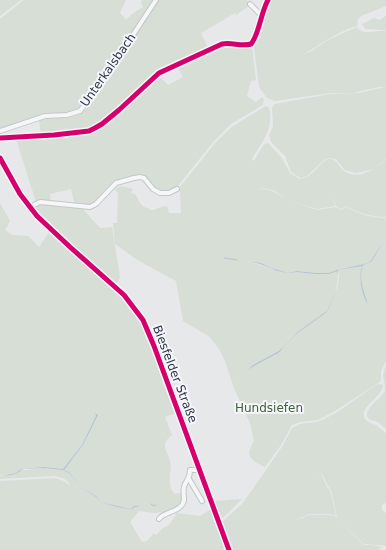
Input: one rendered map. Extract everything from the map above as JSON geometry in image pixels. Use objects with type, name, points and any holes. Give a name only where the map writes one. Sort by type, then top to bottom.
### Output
[{"type":"street","name":"Unterkalsbach","points":[[0,130],[45,116],[67,115],[80,112],[100,85],[156,0]]},
{"type":"street","points":[[0,138],[89,131],[96,128],[120,110],[159,73],[222,44],[251,44],[255,38],[261,15],[268,0]]},
{"type":"street","points":[[250,4],[261,15]]},
{"type":"street","name":"Biesfelder Straße","points":[[0,158],[20,194],[30,207],[53,231],[117,287],[140,316],[152,339],[229,550]]},
{"type":"street","points":[[30,207],[40,202],[90,207],[96,204],[116,183],[140,177],[144,178],[153,189],[158,192],[169,193],[176,189]]},
{"type":"street","points":[[159,519],[163,515],[174,511],[182,505],[184,500],[184,488],[189,479],[190,470],[200,470]]},
{"type":"street","points":[[189,479],[202,502]]},
{"type":"green space","points":[[0,0],[21,0],[0,16]]},
{"type":"green space","points":[[24,0],[126,0],[120,13],[126,20],[143,7],[141,3],[142,0],[154,0],[83,106],[70,112],[37,116],[0,129],[0,19]]},
{"type":"green space","points":[[157,0],[247,0],[250,5],[236,15],[235,13],[201,33],[208,48],[157,71],[102,122],[85,129],[41,135],[39,120],[75,116],[87,108]]},
{"type":"green space","points":[[270,0],[386,0],[386,6],[361,16],[358,19],[357,26],[335,35],[303,54],[310,52],[328,40],[357,27],[363,32],[386,31],[386,87],[379,87],[352,93],[330,93],[275,101],[267,98],[259,87],[254,47],[265,9]]},
{"type":"green space","points":[[386,16],[386,30],[365,29],[362,24],[374,18],[379,20]]},
{"type":"green space","points":[[224,45],[243,47],[249,46],[252,48],[256,80],[251,81],[247,96],[256,102],[262,97],[264,99],[263,105],[231,124],[214,141],[177,187],[172,190],[159,191],[140,176],[115,181],[96,202],[88,206],[75,205],[71,189],[50,194],[51,202],[39,199],[36,202],[16,139],[90,132],[97,129],[119,113],[149,83],[161,78],[168,85],[183,77],[177,66]]},
{"type":"green space","points":[[385,87],[386,159],[374,169],[356,173],[345,170],[336,159],[330,158],[324,160],[307,176],[301,178],[291,172],[285,156],[271,142],[269,135],[273,127],[272,108],[275,104],[330,94],[359,93]]},
{"type":"green space","name":"Hundsiefen","points":[[266,106],[269,108],[270,123],[263,141],[252,159],[254,161],[264,144],[268,143],[282,158],[290,173],[300,179],[310,175],[327,159],[334,160],[344,171],[355,175],[366,173],[386,160],[386,217],[365,214],[346,206],[341,209],[336,206],[332,195],[335,206],[317,209],[285,199],[317,210],[336,207],[341,210],[346,207],[355,212],[365,215],[386,218],[386,242],[379,248],[371,260],[386,243],[386,361],[381,371],[380,382],[335,411],[318,420],[300,422],[292,425],[281,445],[265,467],[250,457],[249,454],[251,446],[254,441],[250,423],[234,388],[225,361],[219,349],[210,337],[183,321],[176,281],[139,261],[115,244],[113,223],[117,223],[118,193],[115,189],[120,186],[133,189],[131,193],[136,195],[139,202],[150,210],[167,206],[169,213],[181,213],[180,187],[216,142],[233,126]],"holes":[[[257,188],[275,191],[285,199],[274,192]],[[253,263],[261,263],[284,272],[280,272]],[[368,263],[363,265],[361,275],[362,285],[368,304],[361,286],[360,276],[362,266],[338,270],[339,275],[338,286],[334,295],[338,280],[337,270]],[[297,271],[327,273],[318,274],[294,272]],[[308,325],[296,334],[280,352],[247,371],[254,365],[279,351],[293,335]]]},
{"type":"green space","points":[[0,203],[10,221],[5,230],[12,235],[28,236],[39,247],[50,231],[123,296],[142,324],[176,413],[165,417],[172,435],[167,440],[165,446],[171,465],[170,486],[175,494],[183,492],[183,498],[180,506],[168,512],[153,513],[139,511],[130,522],[142,542],[147,541],[154,533],[156,535],[163,528],[169,525],[177,513],[200,516],[211,509],[225,545],[222,550],[0,550],[0,481],[55,478],[64,481],[69,485],[70,484],[65,479],[55,476],[0,479],[0,476],[15,474],[22,469],[44,468],[63,470],[69,473],[81,487],[69,472],[64,470],[83,445],[98,415],[95,414],[96,416],[82,445],[63,469],[44,467],[21,469],[16,473],[0,475]],"holes":[[[101,502],[134,510],[117,507]]]},
{"type":"green space","points":[[40,204],[82,208],[100,228],[112,227],[120,277],[118,282],[115,284],[62,237],[36,209],[36,205]]},
{"type":"green space","points":[[386,366],[386,429],[376,421],[370,420],[367,413],[385,390],[383,376]]},
{"type":"green space","points":[[381,384],[383,385],[381,390],[366,408],[364,417],[367,421],[376,425],[386,433],[386,503],[382,505],[382,510],[386,513],[386,546],[364,544],[338,521],[364,545],[381,547],[379,550],[230,550],[221,523],[243,503],[282,447],[292,428],[300,424],[322,420],[336,413],[376,385]],"holes":[[[317,472],[322,474],[331,490],[338,521],[337,517],[326,515],[307,515],[303,518],[292,521],[307,514],[326,514],[336,516],[330,490],[321,474]]]},
{"type":"green space","points":[[242,499],[223,518],[219,518],[213,501]]},
{"type":"water","points":[[386,242],[371,262],[363,265],[361,280],[368,304],[361,286],[360,275],[362,266],[338,270],[338,275],[337,271],[329,274],[297,272],[288,273],[297,271],[329,273],[337,270],[364,264],[370,262],[379,248]]},
{"type":"water","points":[[252,262],[261,263],[271,268],[288,273],[277,271]]},
{"type":"water","points":[[338,286],[327,312],[296,334],[280,352],[247,371],[253,365],[279,351],[296,333],[327,311]]},
{"type":"water","points":[[95,413],[98,415],[83,445],[64,470],[69,472],[81,487],[69,473],[63,470],[44,468],[22,469],[15,474],[0,476],[16,473],[21,469],[44,467],[63,469],[82,445],[96,416]]},
{"type":"water","points":[[101,502],[134,510],[117,507]]},
{"type":"waterway","points":[[224,258],[237,260]]},
{"type":"waterway","points":[[151,504],[154,506],[156,505]]},
{"type":"waterway","points":[[132,509],[133,507],[138,506]]},
{"type":"cycle path","points":[[0,138],[54,135],[89,131],[95,128],[119,110],[159,73],[222,44],[251,44],[256,35],[268,0]]},
{"type":"cycle path","points":[[0,158],[20,194],[37,216],[124,295],[143,320],[229,550]]}]
